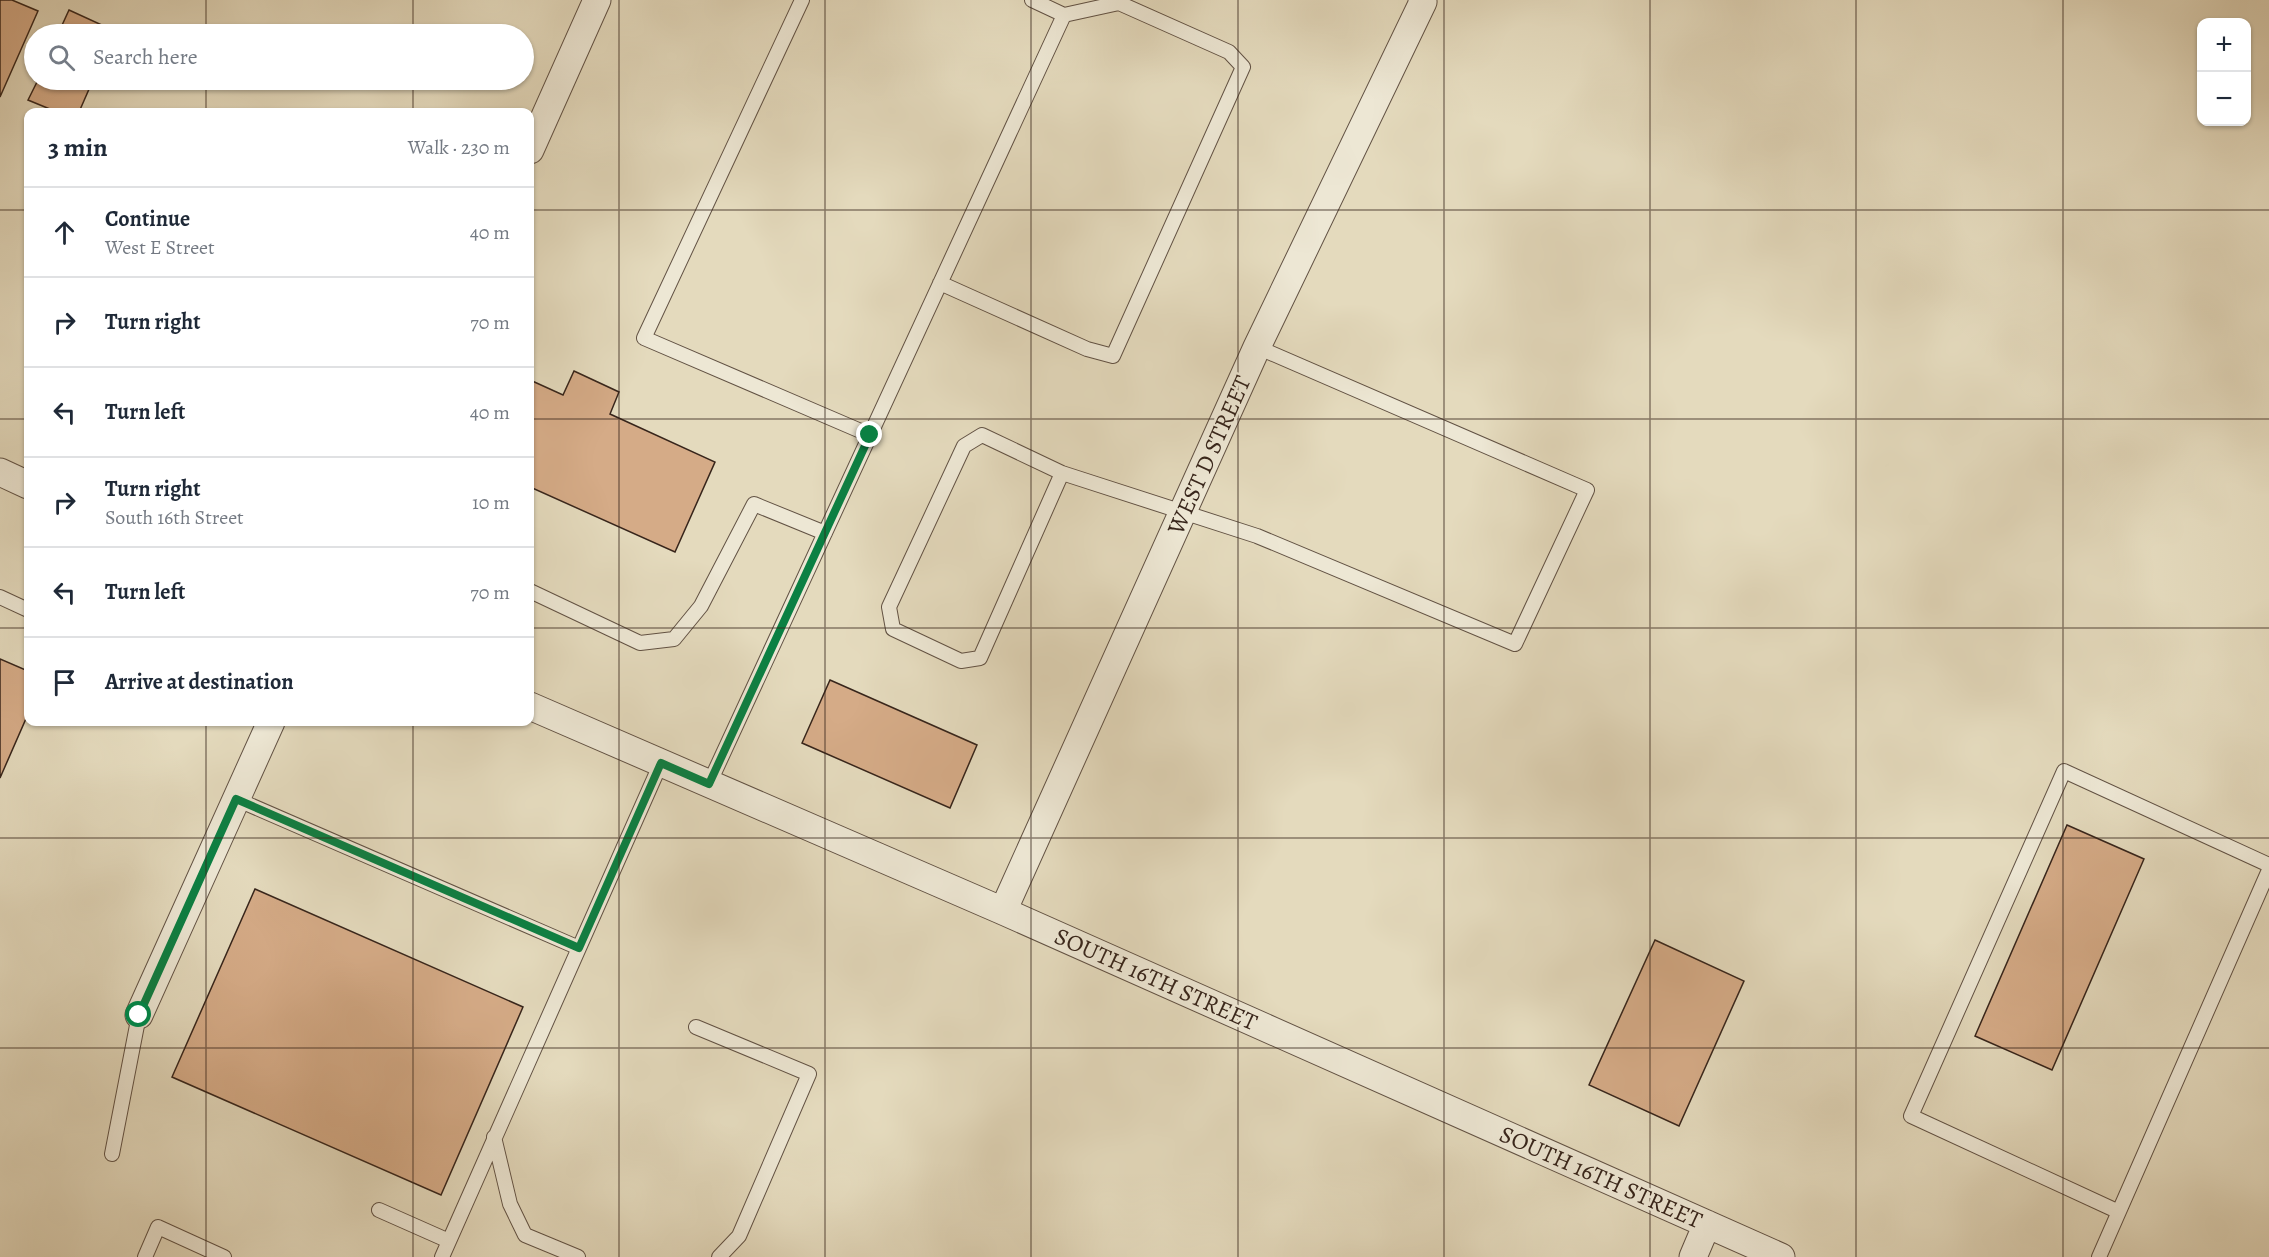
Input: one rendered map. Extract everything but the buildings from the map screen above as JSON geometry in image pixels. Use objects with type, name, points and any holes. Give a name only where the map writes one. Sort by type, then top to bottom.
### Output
[{"type":"street","points":[[534,141],[597,0]]},
{"type":"street","name":"WEST D STREET","points":[[1003,911],[1257,347],[1422,1]]},
{"type":"street","points":[[0,472],[24,483]]},
{"type":"street","name":"SOUTH 16TH STREET","points":[[534,708],[1003,911],[1781,1257]]},
{"type":"street","points":[[139,1015],[269,726]]},
{"type":"street","points":[[1693,1257],[1707,1224]]},
{"type":"lane","points":[[802,0],[645,338],[870,435]]},
{"type":"lane","points":[[940,283],[1087,349],[1113,356],[1243,67],[1230,52],[1119,3],[1064,15],[1032,0]]},
{"type":"lane","points":[[709,784],[1064,15]]},
{"type":"lane","points":[[1062,473],[980,658],[961,661],[893,629],[889,607],[964,446],[982,435],[1062,473],[1257,536],[1515,644],[1587,490],[1257,347]]},
{"type":"lane","points":[[534,593],[640,643],[674,639],[701,606],[754,504],[825,533]]},
{"type":"lane","points":[[0,597],[24,608]]},
{"type":"lane","points":[[442,1257],[661,763]]},
{"type":"lane","points":[[2103,1256],[2117,1211],[2269,867],[2064,771],[1911,1116],[2117,1211]]},
{"type":"lane","points":[[236,799],[579,948]]},
{"type":"lane","points":[[112,1154],[139,1015]]},
{"type":"lane","points":[[696,1027],[809,1074],[739,1236],[719,1257]]},
{"type":"lane","points":[[494,1137],[510,1204],[525,1235],[578,1257]]},
{"type":"lane","points":[[379,1210],[449,1241]]},
{"type":"lane","points":[[145,1257],[158,1227],[224,1257]]},
{"type":"route","points":[[139,1015],[236,799],[579,948],[661,763],[709,784],[870,435]]}]
